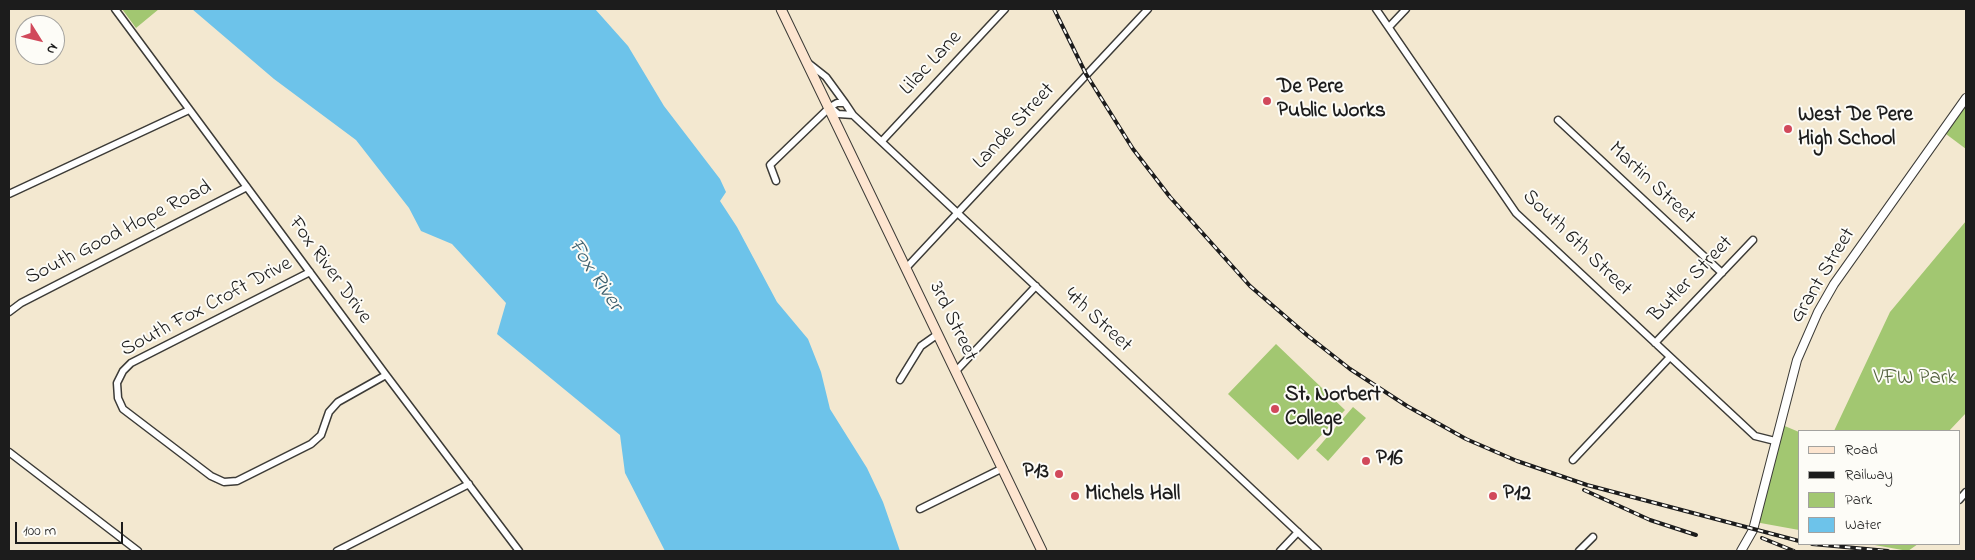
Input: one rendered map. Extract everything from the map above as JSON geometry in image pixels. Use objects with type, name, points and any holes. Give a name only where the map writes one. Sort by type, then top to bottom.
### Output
[{"type":"main road","name":"3rd Street","points":[[782,9],[1042,551]]},
{"type":"street","name":"Fox River Drive","points":[[115,9],[519,551]]},
{"type":"street","name":"Lilac Lane","points":[[882,141],[1006,9]]},
{"type":"street","name":"Lande Street","points":[[907,267],[1148,9]]},
{"type":"street","name":"South 6th Street","points":[[1376,9],[1516,213],[1755,436],[1775,441]]},
{"type":"street","points":[[1389,27],[1406,9]]},
{"type":"street","name":"4th Street","points":[[807,62],[826,77],[853,115],[1318,551]]},
{"type":"street","name":"Grant Street","points":[[1741,551],[1753,530],[1775,441],[1798,360],[1818,312],[1834,284],[1966,98]]},
{"type":"street","points":[[776,181],[770,165],[830,107],[837,103],[845,103]]},
{"type":"street","name":"4th Street","points":[[830,107],[838,114],[853,115]]},
{"type":"street","points":[[9,194],[189,110]]},
{"type":"street","name":"Martin Street","points":[[1558,120],[1722,273]]},
{"type":"street","name":"South Good Hope Road","points":[[9,312],[21,303],[246,187]]},
{"type":"street","name":"Butler Street","points":[[1655,343],[1753,240]]},
{"type":"street","name":"South Fox Croft Drive","points":[[310,272],[126,367],[118,383],[118,398],[126,413],[211,476],[224,482],[237,482],[311,444],[321,435],[330,412],[338,402],[386,375]]},
{"type":"street","points":[[956,371],[1036,286]]},
{"type":"street","points":[[900,380],[922,346],[938,334]]},
{"type":"street","name":"Butler Street","points":[[1573,460],[1670,357]]},
{"type":"street","points":[[9,452],[138,551]]},
{"type":"street","points":[[920,509],[1002,468]]},
{"type":"street","points":[[337,551],[468,484]]},
{"type":"street","points":[[1280,551],[1298,532]]},
{"type":"street","points":[[1579,551],[1593,537]]},
{"type":"green space","points":[[122,9],[159,9],[136,28]]},
{"type":"green space","points":[[1966,98],[1966,149],[1942,131]]},
{"type":"green space","name":"VFW Park","points":[[1966,221],[1966,413],[1950,430],[1834,430],[1890,312]]},
{"type":"green space","points":[[1276,344],[1345,410],[1298,460],[1228,394]]},
{"type":"green space","points":[[1353,407],[1366,418],[1328,461],[1316,450]]},
{"type":"green space","points":[[1780,424],[1798,432],[1798,530],[1755,522]]},
{"type":"green space","points":[[1875,545],[1917,545],[1908,551]]},
{"type":"water","name":"Fox River","points":[[192,9],[595,9],[628,46],[664,106],[720,179],[726,192],[720,201],[737,227],[777,302],[808,339],[821,372],[830,409],[867,468],[883,502],[900,551],[665,551],[625,473],[620,435],[497,334],[506,303],[452,244],[421,231],[409,208],[356,140],[274,79]]},
{"type":"railway","points":[[1054,9],[1086,74],[1133,149],[1170,197],[1250,286],[1350,369],[1407,406],[1466,439],[1517,461],[1587,485],[1798,541]]},
{"type":"railway","points":[[1584,490],[1650,520],[1696,535]]},
{"type":"railway","points":[[1762,538],[1794,551]]},
{"type":"railway","points":[[1823,545],[1888,551]]},
{"type":"place","name":"De Pere Public Works","points":[[1267,101]]},
{"type":"place","name":"West De Pere High School","points":[[1788,129]]},
{"type":"place","name":"St. Norbert College","points":[[1275,409]]},
{"type":"place","name":"P16","points":[[1366,461]]},
{"type":"place","name":"P13","points":[[1059,474]]},
{"type":"place","name":"Michels Hall","points":[[1075,496]]},
{"type":"place","name":"P12","points":[[1493,496]]}]
